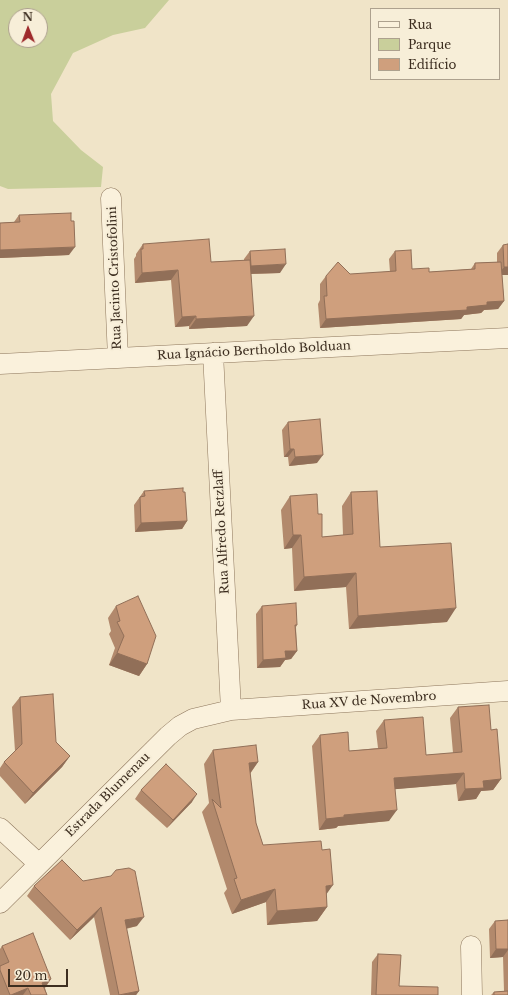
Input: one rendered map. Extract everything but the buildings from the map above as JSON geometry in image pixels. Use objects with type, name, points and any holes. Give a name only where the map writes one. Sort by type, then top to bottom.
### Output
[{"type":"street","name":"Rua Jacinto Cristofolini","points":[[111,198],[118,358]]},
{"type":"street","name":"Rua Ignácio Bertholdo Bolduan","points":[[0,364],[508,338]]},
{"type":"street","name":"Rua Alfredo Retzlaff","points":[[213,353],[231,710]]},
{"type":"street","name":"Rua XV de Novembro","points":[[231,710],[508,691]]},
{"type":"street","name":"Estrada Blumenau","points":[[0,903],[168,736],[180,726],[193,719],[231,710]]},
{"type":"street","points":[[0,828],[39,864]]},
{"type":"street","points":[[471,946],[472,995]]},
{"type":"green space","points":[[0,0],[169,0],[145,28],[113,35],[73,53],[51,94],[53,121],[81,150],[103,167],[101,187],[8,189],[0,186]]}]
